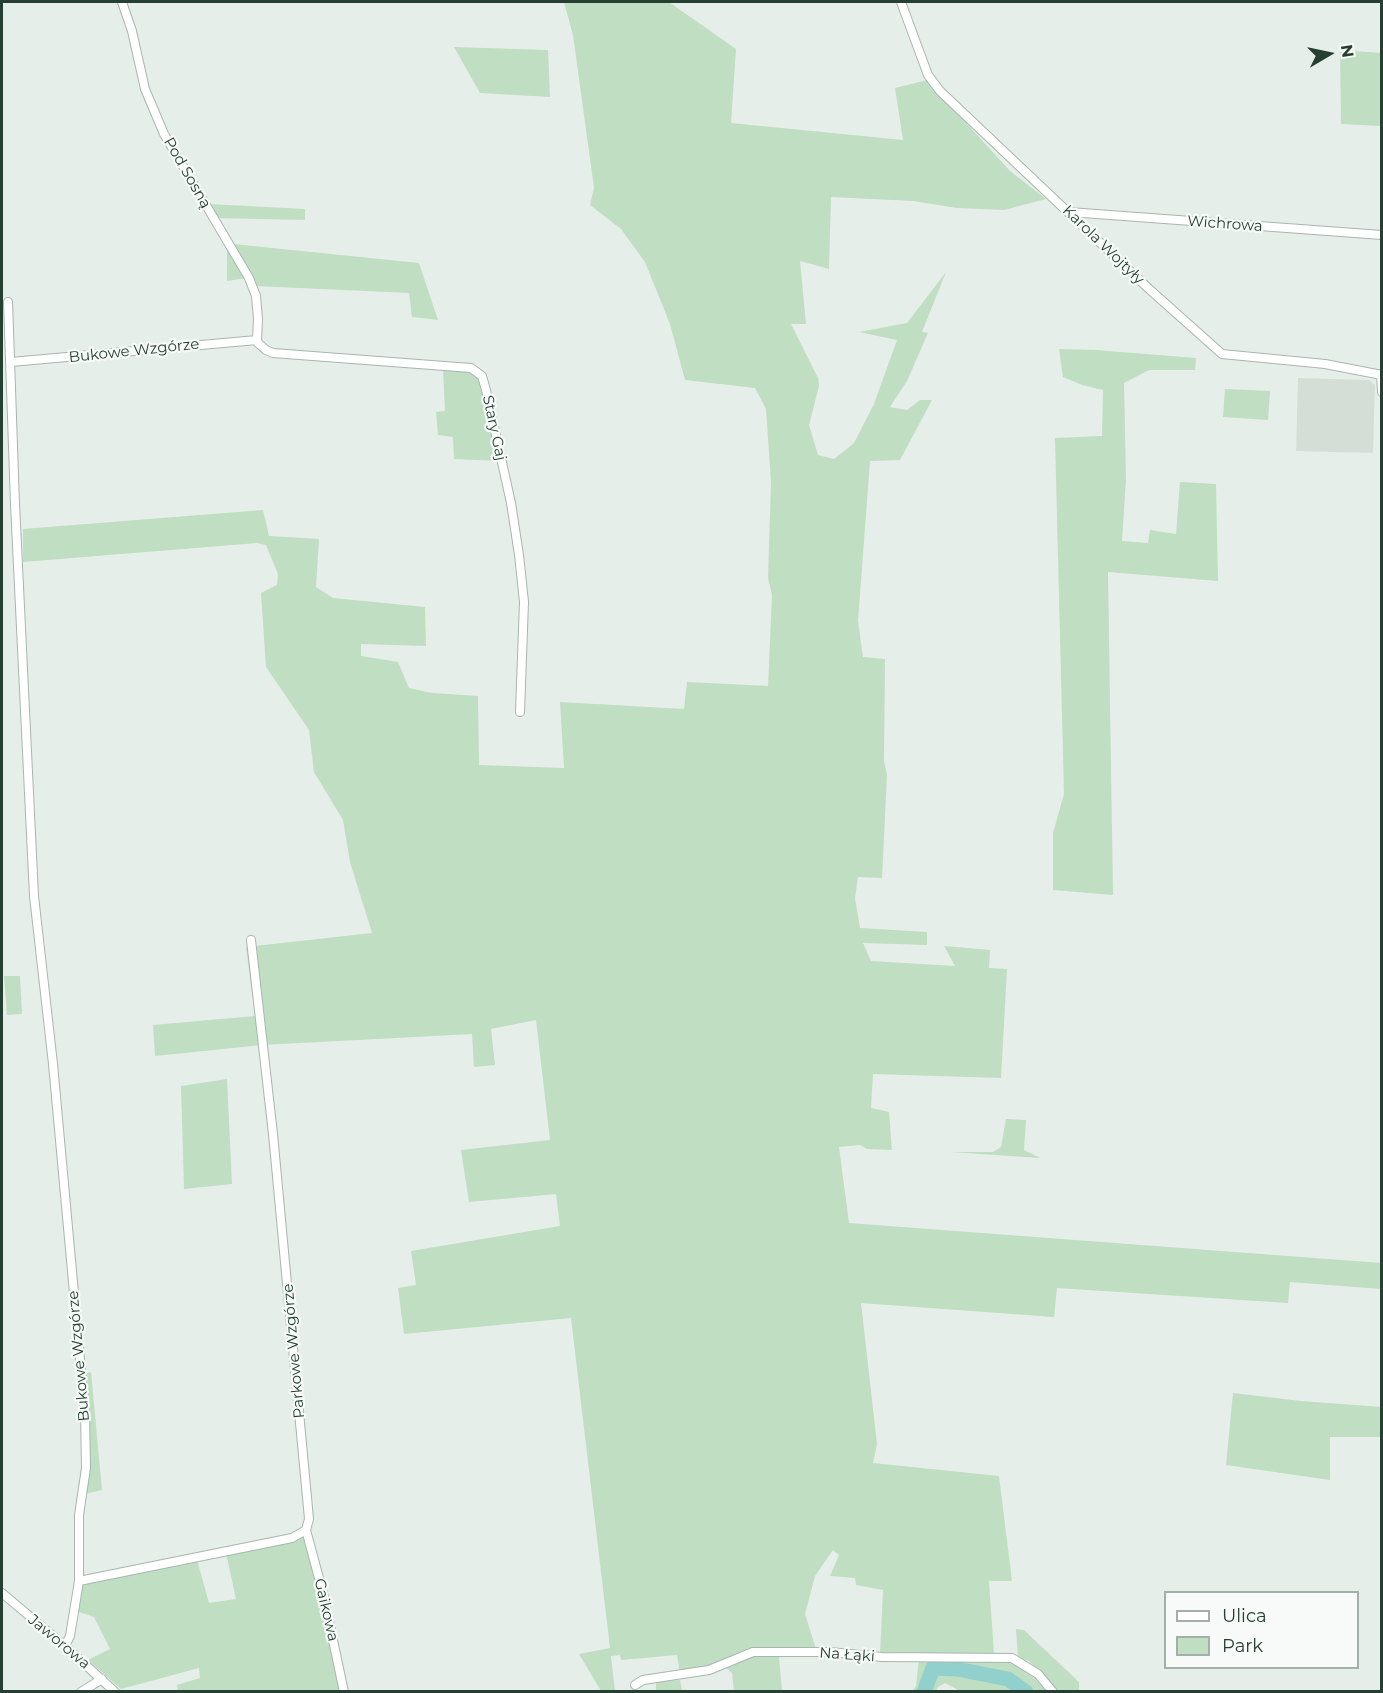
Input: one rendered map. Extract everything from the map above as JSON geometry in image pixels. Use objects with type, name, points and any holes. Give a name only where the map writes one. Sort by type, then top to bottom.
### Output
[{"type":"street","name":"Pod Sosną","points":[[122,2],[132,31],[146,89],[164,134],[249,278],[256,296],[257,340]]},
{"type":"street","name":"Karola Wojtyły","points":[[902,2],[928,75],[940,91],[1222,354],[1325,364],[1381,375]]},
{"type":"street","name":"Wichrowa","points":[[1068,212],[1382,235]]},
{"type":"street","name":"Bukowe Wzgórze","points":[[8,302],[33,896],[53,1064],[85,1413],[86,1468],[79,1515],[79,1581],[70,1636],[65,1646]]},
{"type":"street","name":"Bukowe Wzgórze","points":[[11,362],[257,340]]},
{"type":"street","name":"Stary Gaj","points":[[257,340],[266,350],[273,353],[471,368],[482,376],[511,503],[519,555],[524,602],[520,712]]},
{"type":"street","points":[[1381,375],[1382,392]]},
{"type":"street","name":"Parkowe Wzgórze","points":[[251,940],[273,1134],[309,1519],[306,1530]]},
{"type":"street","points":[[79,1581],[292,1538],[306,1530]]},
{"type":"street","name":"Gaikowa","points":[[306,1530],[344,1692]]},
{"type":"street","name":"Jaworowa","points":[[2,1593],[115,1692]]},
{"type":"street","name":"Na Łąki","points":[[635,1685],[643,1680],[709,1670],[753,1652],[830,1652],[882,1658],[1012,1658],[1038,1674],[1053,1692]]},
{"type":"street","points":[[81,1692],[102,1679]]},
{"type":"shaded area","points":[[1298,378],[1369,380],[1375,385],[1373,453],[1296,451]]},
{"type":"green space","points":[[564,2],[669,2],[736,49],[731,123],[903,140],[895,88],[927,80],[1010,171],[1046,199],[1004,210],[957,208],[913,201],[831,197],[829,269],[800,261],[806,324],[791,324],[818,378],[819,386],[809,425],[818,455],[834,459],[854,443],[874,404],[897,340],[859,332],[907,323],[946,272],[922,332],[928,333],[907,381],[890,407],[907,410],[920,400],[932,400],[900,460],[870,461],[858,621],[863,657],[885,659],[884,761],[887,775],[882,878],[858,877],[855,898],[860,928],[927,932],[927,945],[863,943],[871,961],[955,966],[944,946],[990,950],[989,968],[1007,969],[1001,1078],[873,1074],[871,1108],[889,1112],[892,1150],[867,1149],[860,1145],[839,1147],[849,1223],[1381,1263],[1381,1289],[1290,1282],[1288,1303],[1057,1288],[1054,1317],[861,1303],[877,1444],[873,1463],[999,1476],[1012,1581],[989,1581],[994,1654],[880,1655],[883,1590],[856,1585],[855,1578],[830,1576],[839,1555],[833,1550],[815,1576],[805,1614],[816,1649],[749,1648],[708,1667],[680,1673],[677,1655],[621,1660],[620,1655],[611,1656],[615,1691],[601,1691],[579,1654],[610,1648],[571,1318],[404,1334],[398,1288],[416,1285],[411,1251],[560,1226],[556,1194],[469,1202],[461,1150],[550,1140],[536,1020],[491,1029],[495,1065],[474,1067],[472,1034],[262,1045],[155,1056],[153,1025],[255,1016],[246,947],[372,933],[350,862],[343,820],[314,772],[309,730],[266,667],[261,593],[277,585],[278,574],[266,545],[257,543],[23,562],[23,529],[263,510],[269,536],[319,539],[316,587],[333,598],[425,607],[426,646],[361,644],[361,656],[398,662],[409,688],[432,693],[478,696],[479,765],[564,768],[560,702],[684,709],[687,682],[768,686],[772,595],[768,578],[771,482],[766,409],[755,388],[685,380],[670,324],[645,262],[621,229],[590,205],[594,188],[573,35]]},
{"type":"green space","points":[[454,47],[548,50],[550,97],[480,93]]},
{"type":"green space","points":[[1340,50],[1381,53],[1380,126],[1341,124]]},
{"type":"green space","points":[[209,204],[305,209],[305,220],[217,218]]},
{"type":"green space","points":[[227,243],[247,278],[227,281]]},
{"type":"green space","points":[[233,244],[419,263],[438,320],[412,317],[409,293],[256,286]]},
{"type":"green space","points":[[1059,349],[1196,358],[1195,370],[1149,370],[1124,383],[1126,479],[1122,541],[1148,543],[1150,530],[1176,534],[1180,482],[1216,484],[1218,581],[1108,572],[1113,895],[1053,890],[1053,833],[1064,794],[1055,438],[1102,436],[1103,390],[1063,377]]},
{"type":"green space","points":[[443,370],[471,371],[480,379],[499,461],[454,459],[453,437],[438,435],[436,412],[445,411]]},
{"type":"green space","points":[[1225,389],[1270,391],[1268,420],[1223,417]]},
{"type":"green space","points":[[4,976],[20,976],[22,1014],[7,1015]]},
{"type":"green space","points":[[227,1079],[232,1184],[184,1189],[181,1086]]},
{"type":"green space","points":[[1006,1119],[1026,1120],[1024,1150],[1040,1158],[951,1152],[993,1152],[1001,1147]]},
{"type":"green space","points":[[91,1372],[102,1490],[85,1494],[89,1427],[86,1373]]},
{"type":"green space","points":[[1233,1393],[1381,1407],[1381,1437],[1330,1437],[1330,1480],[1226,1465]]},
{"type":"green space","points":[[303,1537],[321,1601],[322,1616],[326,1624],[340,1691],[178,1691],[177,1685],[200,1678],[199,1668],[121,1689],[88,1660],[110,1649],[94,1617],[76,1611],[83,1585],[197,1560],[209,1603],[236,1599],[226,1553]]},
{"type":"green space","points":[[1016,1629],[1024,1630],[1079,1682],[1079,1691],[1058,1691],[1029,1661],[1018,1658]]},
{"type":"green space","points":[[753,1655],[779,1657],[782,1691],[734,1691],[732,1673],[726,1668]]},
{"type":"green space","points":[[919,1660],[1019,1663],[1047,1691],[960,1691],[945,1683],[936,1691],[912,1692],[916,1686]]},
{"type":"green space","points":[[680,1680],[682,1691],[656,1692],[656,1682]]},
{"type":"waterway","points":[[924,1692],[933,1668],[957,1669],[1008,1679],[1026,1692]]}]
